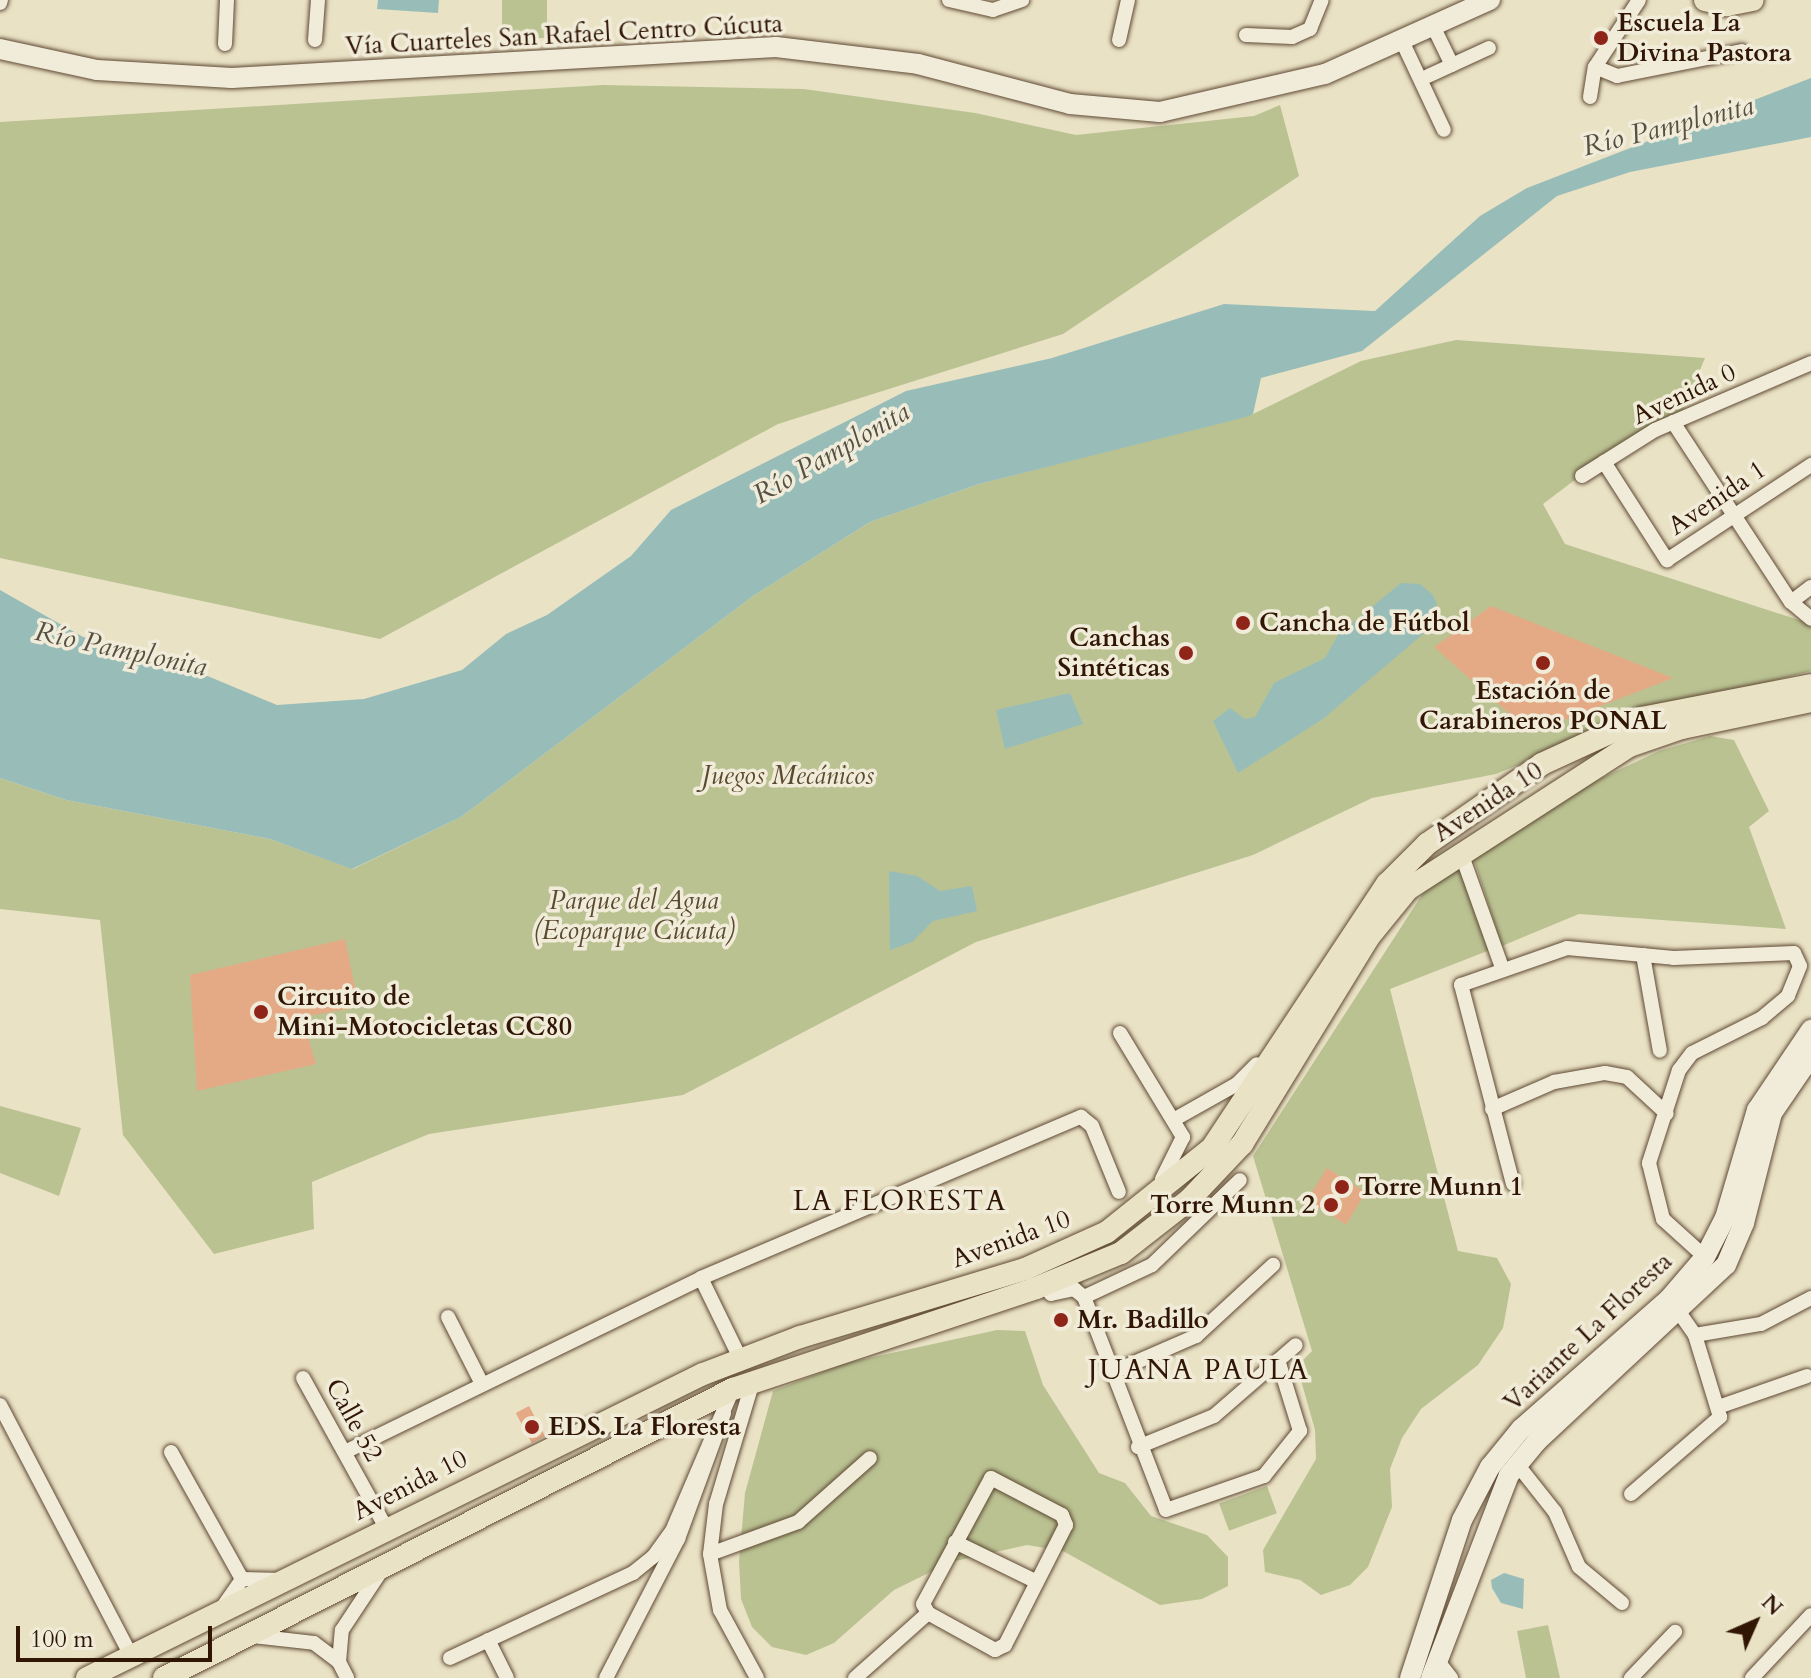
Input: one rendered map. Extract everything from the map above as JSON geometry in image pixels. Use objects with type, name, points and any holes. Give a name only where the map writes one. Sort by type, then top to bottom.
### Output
[{"type":"main road","name":"Vía Cuarteles San Rafael Centro Cúcuta","points":[[0,49],[97,70],[232,78],[776,47],[918,64],[1060,101],[1132,112],[1214,104],[1325,74],[1403,43],[1490,0]]},
{"type":"main road","points":[[1705,0],[1727,5],[1753,0]]},
{"type":"main road","name":"Avenida 10","points":[[164,1678],[691,1409],[1043,1285],[1121,1253],[1219,1170],[1263,1117],[1388,908],[1461,853],[1629,746],[1699,715],[1811,685]]},
{"type":"main road","name":"Avenida 10","points":[[87,1678],[219,1612],[251,1586],[290,1576],[740,1358],[1025,1269],[1138,1211],[1212,1148],[1387,884],[1427,844],[1542,764],[1642,718],[1699,715],[1811,701]]},
{"type":"main road","name":"Variante La Floresta","points":[[1434,1669],[1517,1464],[1675,1306],[1725,1218],[1757,1110],[1811,1030]]},
{"type":"main road","name":"Variante La Floresta","points":[[1410,1678],[1462,1520],[1490,1467],[1521,1429],[1726,1265],[1744,1223],[1772,1113],[1811,1056]]},
{"type":"main road","points":[[290,1576],[298,1590],[311,1602]]},
{"type":"main road","points":[[251,1586],[272,1603],[276,1620]]},
{"type":"street","points":[[225,44],[227,0]]},
{"type":"street","points":[[315,40],[318,0]]},
{"type":"street","points":[[949,0],[993,10],[1022,0]]},
{"type":"street","points":[[1119,40],[1128,0]]},
{"type":"street","points":[[1246,35],[1301,33],[1320,15],[1322,0]]},
{"type":"street","points":[[1590,97],[1595,67],[1639,0]]},
{"type":"street","points":[[1434,28],[1452,65]]},
{"type":"street","points":[[1403,43],[1444,130]]},
{"type":"street","points":[[1428,76],[1489,48]]},
{"type":"street","points":[[1595,67],[1617,76],[1742,51]]},
{"type":"street","name":"Avenida 0","points":[[1582,476],[1673,422],[1811,363]]},
{"type":"street","points":[[1673,422],[1732,516],[1800,611],[1811,587]]},
{"type":"street","name":"Avenida 1","points":[[1604,462],[1667,560],[1811,465]]},
{"type":"street","points":[[1461,853],[1503,970]]},
{"type":"street","points":[[1513,1184],[1461,985],[1567,948],[1643,955],[1782,949],[1794,953],[1800,966],[1775,1008],[1692,1053],[1679,1070],[1649,1163],[1651,1193],[1663,1219],[1705,1257]]},
{"type":"street","points":[[1643,955],[1660,1051]]},
{"type":"street","points":[[1175,1119],[1248,1075],[1289,1017],[1308,1007]]},
{"type":"street","points":[[1120,1033],[1158,1104],[1175,1119],[1180,1150],[1138,1211]]},
{"type":"street","points":[[1492,1109],[1554,1082],[1605,1073],[1627,1077],[1667,1114]]},
{"type":"street","points":[[345,1452],[701,1278],[1081,1117],[1092,1126],[1119,1192]]},
{"type":"street","points":[[1084,1297],[1152,1265],[1240,1180]]},
{"type":"street","points":[[1111,1373],[1196,1336],[1273,1265]]},
{"type":"street","points":[[701,1278],[740,1358]]},
{"type":"street","points":[[1043,1285],[1051,1294],[1074,1289],[1084,1297],[1153,1489],[1166,1510],[1264,1476],[1300,1431],[1278,1360]]},
{"type":"street","points":[[1695,1335],[1761,1324],[1811,1298]]},
{"type":"street","points":[[1631,1494],[1714,1426],[1721,1406],[1695,1335],[1675,1306]]},
{"type":"street","points":[[448,1317],[482,1384]]},
{"type":"street","points":[[1138,1447],[1214,1416],[1296,1345]]},
{"type":"street","points":[[1721,1406],[1807,1376]]},
{"type":"street","name":"Calle 52","points":[[303,1378],[386,1528]]},
{"type":"street","points":[[450,1658],[633,1573],[653,1557],[672,1531],[713,1426],[737,1393]]},
{"type":"street","points":[[737,1393],[710,1554],[720,1610],[757,1678]]},
{"type":"street","points":[[606,1678],[678,1539],[737,1393]]},
{"type":"street","points":[[0,1405],[131,1656]]},
{"type":"street","points":[[691,1409],[705,1414],[713,1426]]},
{"type":"street","points":[[171,1452],[251,1586]]},
{"type":"street","points":[[710,1554],[798,1522],[870,1458]]},
{"type":"street","points":[[1517,1464],[1555,1512],[1579,1567],[1622,1603]]},
{"type":"street","points":[[995,1478],[1065,1521],[1037,1582],[999,1649],[928,1613],[924,1601],[955,1542],[995,1478]]},
{"type":"street","points":[[955,1542],[1037,1582]]},
{"type":"street","points":[[339,1662],[342,1630],[391,1561]]},
{"type":"street","points":[[855,1678],[928,1613]]},
{"type":"street","points":[[1752,1678],[1811,1615]]},
{"type":"street","points":[[1631,1678],[1675,1632]]},
{"type":"street","points":[[245,1636],[314,1643],[339,1662],[347,1678]]},
{"type":"street","points":[[488,1640],[507,1678]]},
{"type":"street","points":[[1434,1669],[1451,1678]]},
{"type":"green space","points":[[502,0],[547,0],[547,38],[502,38]]},
{"type":"green space","points":[[603,85],[804,89],[975,113],[1076,135],[1254,116],[1280,105],[1299,176],[1063,334],[778,424],[380,639],[0,558],[0,122]]},
{"type":"green space","name":"Parque del Agua (Ecoparque Cúcuta)","points":[[1456,340],[1705,358],[1682,413],[1605,457],[1543,504],[1565,544],[1811,624],[1811,671],[1634,717],[1496,774],[1372,798],[1253,855],[976,942],[683,1095],[429,1134],[312,1182],[314,1229],[214,1254],[123,1135],[100,920],[0,909],[0,778],[66,800],[270,839],[353,869],[461,817],[753,596],[870,522],[979,484],[1253,414],[1361,361]]},
{"type":"green space","points":[[1710,736],[1734,740],[1769,811],[1749,827],[1786,929],[1579,914],[1502,946],[1471,851],[1536,809],[1659,751]]},
{"type":"green space","points":[[1458,863],[1490,950],[1390,989],[1458,1251],[1497,1258],[1511,1284],[1503,1328],[1478,1365],[1421,1409],[1402,1438],[1390,1469],[1392,1507],[1368,1567],[1350,1585],[1321,1595],[1300,1580],[1265,1572],[1263,1550],[1316,1459],[1315,1430],[1297,1366],[1312,1351],[1253,1156],[1429,884]]},
{"type":"green space","points":[[0,1106],[81,1128],[59,1196],[0,1173]]},
{"type":"green space","points":[[997,1330],[1025,1331],[1043,1385],[1099,1473],[1125,1483],[1151,1516],[1207,1535],[1228,1557],[1228,1586],[1202,1599],[1160,1605],[1063,1551],[1027,1545],[951,1562],[894,1590],[834,1643],[806,1655],[772,1647],[752,1627],[741,1599],[739,1562],[745,1493],[773,1391],[846,1363]]},
{"type":"green space","points":[[1267,1486],[1277,1513],[1229,1531],[1219,1503]]},
{"type":"green space","points":[[1548,1625],[1560,1678],[1526,1678],[1517,1631]]},
{"type":"water","points":[[378,0],[439,0],[438,13],[377,9]]},
{"type":"water","name":"Río Pamplonita","points":[[1811,78],[1811,137],[1630,172],[1557,196],[1362,351],[1261,378],[1253,414],[979,484],[870,522],[753,596],[461,817],[352,869],[270,839],[66,800],[0,778],[0,590],[83,637],[162,657],[277,705],[364,699],[462,670],[506,634],[547,615],[631,556],[671,510],[906,391],[1052,358],[1224,304],[1375,311],[1480,216],[1527,188]]},
{"type":"water","points":[[1401,583],[1420,584],[1433,595],[1437,604],[1429,629],[1323,719],[1238,773],[1213,721],[1230,708],[1245,719],[1255,717],[1274,683],[1325,658],[1338,635]]},
{"type":"water","points":[[1070,693],[1083,724],[1005,749],[996,710]]},
{"type":"water","points":[[889,871],[917,876],[940,891],[972,886],[977,911],[933,921],[912,942],[890,950]]},
{"type":"water","points":[[1504,1573],[1524,1579],[1523,1609],[1501,1603],[1492,1588],[1491,1580]]},
{"type":"building","name":"Estación de Carabineros PONAL","points":[[1491,606],[1673,678],[1531,733],[1434,647]]},
{"type":"building","name":"Circuito de Mini-Motocicletas CC80","points":[[345,939],[359,1007],[302,1017],[316,1064],[197,1091],[190,975]]},
{"type":"building","points":[[1327,1168],[1366,1192],[1346,1225],[1307,1200]]},
{"type":"building","name":"EDS. La Floresta","points":[[529,1406],[545,1436],[532,1443],[516,1413]]},
{"type":"place","name":"Escuela La Divina Pastora","points":[[1601,38]]},
{"type":"place","name":"Cancha de Fútbol","points":[[1243,623]]},
{"type":"place","name":"Canchas Sintéticas","points":[[1186,653]]},
{"type":"place","name":"Estación de Carabineros PONAL","points":[[1543,663]]},
{"type":"place","name":"Circuito de Mini-Motocicletas CC80","points":[[261,1012]]},
{"type":"place","name":"Torre Munn 1","points":[[1342,1187]]},
{"type":"place","name":"Torre Munn 2","points":[[1331,1205]]},
{"type":"place","name":"Mr. Badillo","points":[[1061,1320]]},
{"type":"place","name":"EDS. La Floresta","points":[[532,1427]]},
{"type":"district","name":"LA FLORESTA","points":[[900,1201]]},
{"type":"district","name":"JUANA PAULA","points":[[1199,1370]]},
{"type":"park label","name":"Juegos Mecánicos","points":[[788,776]]}]
